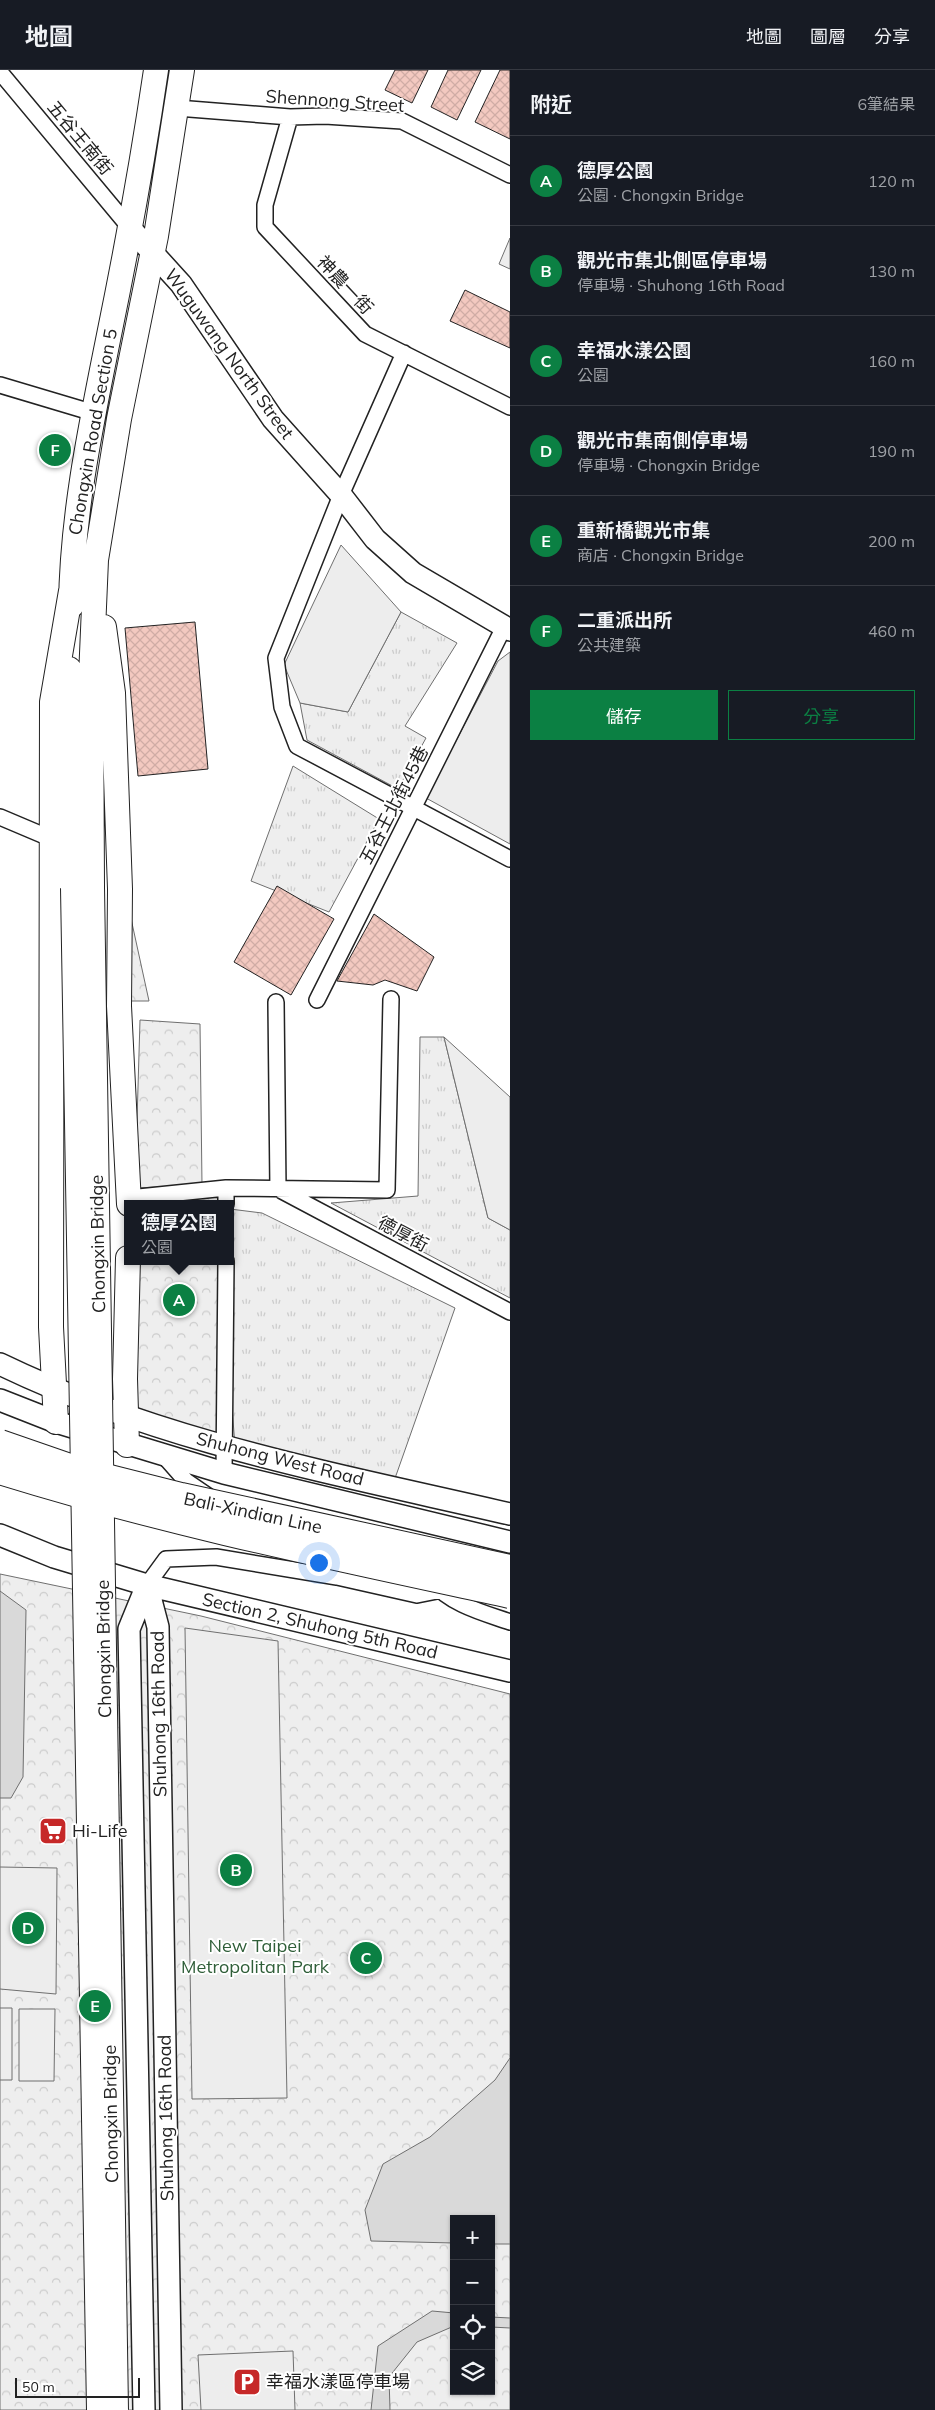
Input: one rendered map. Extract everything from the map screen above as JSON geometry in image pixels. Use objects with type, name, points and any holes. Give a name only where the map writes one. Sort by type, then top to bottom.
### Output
[{"type":"highway","name":"Bali-Xindian Line","points":[[0,1444],[78,1471],[180,1498],[510,1569]]},
{"type":"highway","name":"Bali-Xindian Line","points":[[0,1470],[73,1493],[212,1528],[510,1593]]},
{"type":"main road","name":"Chongxin Road Section 5","points":[[82,888],[69,677],[74,532],[84,463],[141,175],[156,70]]},
{"type":"main road","name":"Chongxin Road Section 5","points":[[82,888],[96,560],[119,419],[154,252],[182,70]]},
{"type":"main road","points":[[96,560],[113,693],[120,889],[119,1006],[129,1200]]},
{"type":"main road","points":[[56,1422],[51,1327],[52,702],[71,591]]},
{"type":"main road","name":"Chongxin Bridge","points":[[82,888],[99,2410]]},
{"type":"main road","name":"Chongxin Bridge","points":[[82,888],[116,2410]]},
{"type":"main road","points":[[127,1445],[128,1265]]},
{"type":"street","name":"五谷王南街","points":[[0,72],[130,228]]},
{"type":"street","name":"Shennong Street","points":[[176,108],[290,117],[325,116],[402,121],[510,175]]},
{"type":"street","name":"神農一街","points":[[290,117],[265,205],[265,227],[365,334],[510,407]]},
{"type":"street","name":"Wuguwang North Street","points":[[130,228],[154,252],[181,284],[272,419],[341,495],[375,539],[408,570],[434,587],[508,624]]},
{"type":"street","points":[[404,352],[341,495],[276,658],[282,707],[297,746],[510,859]]},
{"type":"street","points":[[0,386],[94,413]]},
{"type":"street","name":"五谷王北街45巷","points":[[317,1000],[508,624]]},
{"type":"street","points":[[0,817],[52,839]]},
{"type":"street","points":[[136,1200],[226,1188],[387,1190],[391,999]]},
{"type":"street","points":[[276,1002],[278,1189]]},
{"type":"street","points":[[226,1188],[226,1200]]},
{"type":"street","name":"德厚街","points":[[278,1189],[510,1312]]},
{"type":"street","points":[[224,1473],[226,1265]]},
{"type":"street","name":"Shuhong West Road","points":[[0,1364],[54,1389],[126,1418],[225,1447],[510,1514]]},
{"type":"street","name":"Shuhong West Road","points":[[0,1400],[56,1422],[224,1473],[510,1542]]},
{"type":"street","points":[[164,1456],[186,1481],[218,1500],[394,1549],[412,1559],[439,1590],[460,1605],[510,1622]]},
{"type":"street","name":"Section 2, Shuhong 5th Road","points":[[0,1535],[54,1557],[147,1585],[504,1671]]},
{"type":"street","points":[[147,1585],[166,1560],[216,1557],[337,1577],[417,1595],[439,1590],[479,1586],[510,1593]]},
{"type":"street","name":"Shuhong 16th Road","points":[[144,2410],[129,1629],[147,1585]]},
{"type":"street","name":"Shuhong 16th Road","points":[[147,1585],[158,1627],[171,2410]]},
{"type":"green space","points":[[401,612],[457,643],[405,726],[426,738],[398,789],[307,740],[300,703],[348,712]]},
{"type":"green space","points":[[293,766],[379,819],[329,912],[251,881]]},
{"type":"green space","points":[[130,914],[149,1001],[131,1001]]},
{"type":"green space","points":[[140,1020],[200,1024],[202,1185],[135,1188]]},
{"type":"green space","points":[[420,1037],[444,1037],[488,1218],[510,1230],[510,1298],[331,1203],[418,1196]]},
{"type":"green space","points":[[226,1196],[226,1200],[150,1200]]},
{"type":"green space","points":[[234,1210],[262,1213],[455,1308],[393,1484],[235,1445],[220,1265],[234,1265]]},
{"type":"green space","points":[[132,1265],[226,1265],[225,1459],[139,1425],[134,1399]]},
{"type":"green space","name":"New Taipei Metropolitan Park","points":[[0,1574],[201,1616],[510,1694],[510,2410],[0,2410]]},
{"type":"green space","points":[[0,2008],[12,2008],[12,2080],[0,2080]]},
{"type":"green space","points":[[19,2009],[55,2009],[54,2081],[19,2081]]},
{"type":"shaded area","points":[[510,238],[510,269],[499,264]]},
{"type":"shaded area","points":[[341,545],[401,612],[348,712],[300,703],[284,665]]},
{"type":"shaded area","points":[[510,652],[510,844],[426,798],[498,661]]},
{"type":"shaded area","points":[[444,1037],[510,1097],[510,1230],[488,1218]]},
{"type":"shaded area","points":[[0,1591],[26,1610],[23,1777],[11,1798],[0,1798]]},
{"type":"shaded area","points":[[185,1628],[278,1641],[287,2098],[192,2099]]},
{"type":"shaded area","points":[[0,1867],[57,1868],[56,1994],[0,1989]]},
{"type":"shaded area","points":[[510,2058],[510,2244],[495,2244],[495,2215],[450,2215],[450,2243],[371,2241],[365,2210],[383,2164],[430,2137],[495,2080]]},
{"type":"shaded area","points":[[432,2311],[450,2313],[450,2328],[417,2342],[389,2377],[390,2410],[371,2410],[378,2346]]},
{"type":"shaded area","points":[[495,2317],[510,2318],[510,2328],[495,2327]]},
{"type":"shaded area","name":"幸福水漾區停車場","points":[[293,2351],[295,2410],[201,2410],[198,2355]]},
{"type":"building","points":[[395,70],[428,70],[412,103],[385,90]]},
{"type":"building","points":[[448,70],[481,70],[457,120],[431,107]]},
{"type":"building","points":[[500,70],[510,70],[510,139],[475,122]]},
{"type":"building","points":[[465,290],[510,312],[510,348],[450,321]]},
{"type":"building","points":[[195,622],[208,769],[138,776],[125,628]]},
{"type":"building","points":[[277,886],[334,919],[291,995],[234,962]]},
{"type":"building","points":[[374,914],[434,957],[417,991],[385,980],[373,985],[337,981]]},
{"type":"place","name":"二重派出所","points":[[55,450]]},
{"type":"place","name":"德厚公園","points":[[179,1300]]},
{"type":"place","name":"Hi-Life","points":[[53,1831]]},
{"type":"place","name":"觀光市集北側區停車場","points":[[236,1870]]},
{"type":"place","name":"觀光市集南側停車場","points":[[28,1928]]},
{"type":"place","name":"幸福水漾公園","points":[[366,1958]]},
{"type":"place","name":"重新橋觀光市集","points":[[95,2006]]},
{"type":"place","name":"幸福水漾區停車場","points":[[247,2382]]}]
